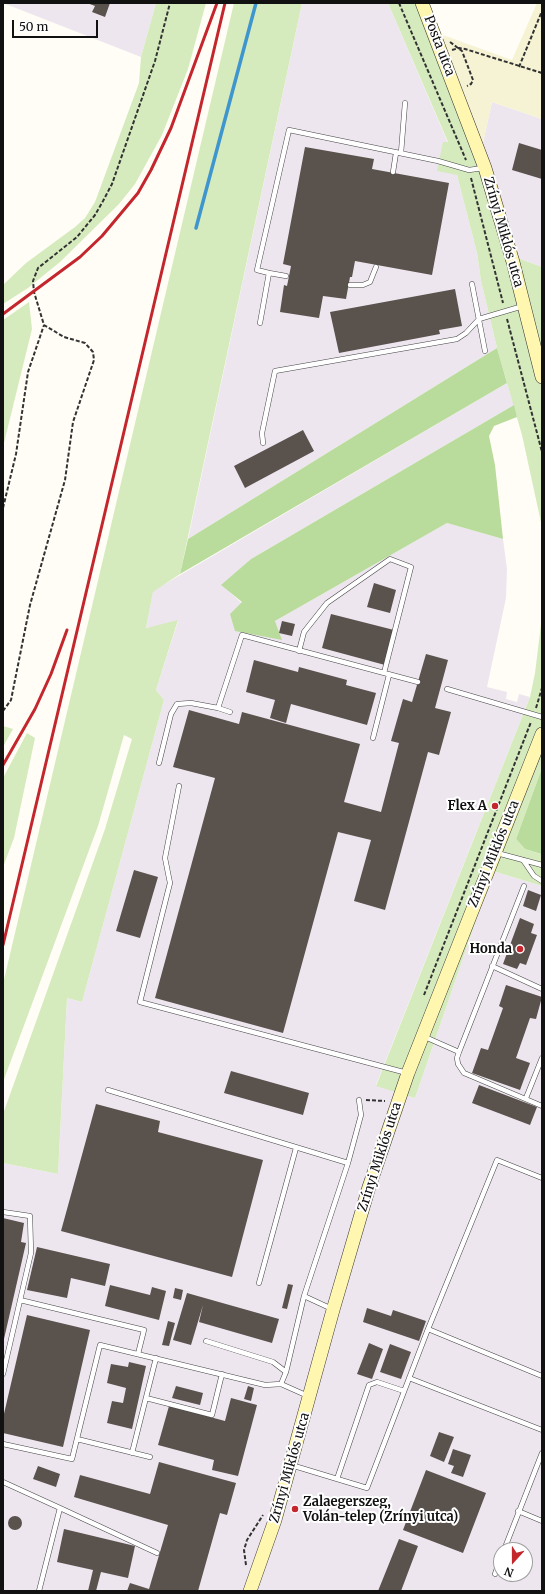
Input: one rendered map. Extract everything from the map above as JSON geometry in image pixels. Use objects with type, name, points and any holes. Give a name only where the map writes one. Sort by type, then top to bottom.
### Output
[{"type":"main road","name":"Posta utca","points":[[422,3],[456,90]]},
{"type":"main road","name":"Zrínyi Miklós utca","points":[[456,90],[485,168],[524,305],[542,377]]},
{"type":"main road","name":"Zrínyi Miklós utca","points":[[250,1591],[275,1520],[333,1310],[370,1187],[408,1073],[494,852],[542,734]]},
{"type":"lane","points":[[393,172],[399,153],[405,103]]},
{"type":"lane","points":[[286,276],[257,270],[289,130],[438,161],[469,170],[485,168]]},
{"type":"lane","points":[[350,285],[363,285],[370,282],[376,267]]},
{"type":"lane","points":[[260,323],[269,272]]},
{"type":"lane","points":[[472,284],[485,351]]},
{"type":"lane","points":[[263,443],[262,433],[275,371],[457,339],[466,334],[479,319],[524,305]]},
{"type":"lane","points":[[299,650],[304,632],[327,603],[390,559],[411,567],[373,738]]},
{"type":"lane","points":[[218,708],[242,635],[418,682]]},
{"type":"lane","points":[[447,690],[542,717]]},
{"type":"lane","points":[[159,763],[171,714],[176,704],[191,703],[230,712]]},
{"type":"lane","points":[[179,786],[165,858],[170,883],[140,1002],[408,1073]]},
{"type":"lane","points":[[494,852],[542,865]]},
{"type":"lane","points":[[523,860],[534,876],[542,881]]},
{"type":"lane","points":[[524,886],[457,1058],[458,1064],[464,1073],[542,1106]]},
{"type":"lane","points":[[492,966],[542,989]]},
{"type":"lane","points":[[422,1036],[459,1052]]},
{"type":"lane","points":[[526,1098],[542,1058]]},
{"type":"lane","points":[[535,1075],[542,1078]]},
{"type":"lane","points":[[108,1090],[348,1163]]},
{"type":"lane","points":[[281,1384],[286,1372],[304,1296],[348,1163],[360,1115],[359,1100]]},
{"type":"lane","points":[[260,1284],[296,1148]]},
{"type":"lane","points":[[291,1465],[367,1488],[428,1329],[497,1160],[542,1178]]},
{"type":"lane","points":[[3,1212],[30,1216],[31,1253],[3,1374]]},
{"type":"lane","points":[[304,1296],[333,1310]]},
{"type":"lane","points":[[20,1300],[144,1330],[138,1354]]},
{"type":"lane","points":[[428,1329],[542,1376]]},
{"type":"lane","points":[[206,1341],[273,1362],[286,1372]]},
{"type":"lane","points":[[3,1444],[72,1459],[100,1344],[265,1385],[281,1384],[309,1397]]},
{"type":"lane","points":[[132,1453],[156,1358]]},
{"type":"lane","points":[[146,1398],[212,1415],[222,1374]]},
{"type":"lane","points":[[409,1378],[542,1430]]},
{"type":"lane","points":[[337,1479],[370,1385],[377,1382],[404,1391]]},
{"type":"lane","points":[[77,1439],[150,1457]]},
{"type":"lane","points":[[507,1542],[542,1452]]},
{"type":"lane","points":[[3,1482],[157,1554]]},
{"type":"lane","points":[[39,1591],[60,1508]]},
{"type":"lane","points":[[518,1511],[542,1521]]},
{"type":"path","points":[[3,508],[16,454],[28,372],[44,325],[34,292],[35,275],[38,268],[42,264],[77,237],[95,215],[112,184],[155,61],[170,3]]},
{"type":"path","points":[[399,3],[461,145],[469,170],[542,452]]},
{"type":"path","points":[[519,67],[542,11]]},
{"type":"path","points":[[442,53],[459,48],[542,73]]},
{"type":"path","points":[[3,711],[11,700],[30,605],[45,548],[64,486],[73,422],[94,360],[93,352],[85,343],[64,337],[44,325]]},
{"type":"path","points":[[534,715],[542,688]]},
{"type":"path","points":[[359,1100],[385,1101]]},
{"type":"shaded area","points":[[3,3],[156,3],[141,57]]},
{"type":"shaded area","points":[[302,3],[388,3],[448,143],[444,142],[457,175],[477,253],[481,281],[497,348],[188,539]]},
{"type":"shaded area","points":[[537,3],[542,3],[542,119],[492,102],[482,147],[432,31],[512,60]]},
{"type":"shaded area","points":[[492,102],[542,119],[542,267],[515,257],[482,147]]},
{"type":"shaded area","points":[[507,383],[514,405],[251,559],[222,585],[282,640],[275,621],[447,523],[503,539],[507,569],[506,598],[487,687],[507,692],[506,699],[517,702],[519,694],[530,697],[376,1085],[415,1098],[493,871],[542,886],[542,1591],[3,1591],[3,1163],[58,1174],[67,998],[82,1002],[164,700],[156,690],[178,621],[146,628],[153,591]]},
{"type":"green space","points":[[156,3],[206,3],[188,69],[162,135],[135,184],[119,204],[60,262],[28,288],[3,304],[3,285],[26,263],[85,218],[95,202],[139,83],[141,57]]},
{"type":"green space","points":[[234,3],[302,3],[180,574],[153,592],[146,628],[178,620],[156,690],[164,700],[82,1002],[67,998],[58,1174],[3,1163],[3,1114],[105,829],[132,739],[124,735],[98,826],[3,1082],[3,984]]},
{"type":"green space","points":[[388,3],[421,3],[515,257],[542,267],[542,527],[522,435],[497,348],[481,281],[477,253],[457,175],[437,171],[443,142],[448,142]]},
{"type":"green space","points":[[29,302],[32,329],[3,447],[3,320]]},
{"type":"green space","points":[[497,348],[507,383],[180,574],[188,539]]},
{"type":"green space","points":[[514,405],[517,417],[494,426],[489,436],[495,465],[503,539],[447,523],[275,621],[282,640],[235,631],[230,614],[242,602],[221,585],[251,559]]},
{"type":"green space","points":[[542,616],[542,768],[516,839],[525,849],[540,854],[542,849],[542,886],[493,871],[415,1098],[376,1086],[530,697],[535,673]]},
{"type":"green space","points":[[3,726],[13,729],[3,747]]},
{"type":"green space","points":[[27,733],[35,738],[14,838],[3,867],[3,778]]},
{"type":"green space","points":[[542,768],[541,854],[525,849],[516,839]]},
{"type":"building","points":[[87,3],[110,3],[105,17],[92,12],[95,6]]},
{"type":"building","points":[[519,143],[542,150],[542,179],[512,170]]},
{"type":"building","points":[[305,147],[374,159],[372,169],[449,183],[432,275],[355,261],[346,299],[323,296],[319,318],[280,312],[284,285],[287,286],[291,266],[283,264]]},
{"type":"building","points":[[455,289],[462,326],[439,330],[440,334],[339,353],[330,312]]},
{"type":"building","points":[[303,430],[314,451],[245,488],[234,466]]},
{"type":"building","points":[[374,583],[396,590],[390,613],[367,607]]},
{"type":"building","points":[[331,614],[394,630],[385,665],[322,648]]},
{"type":"building","points":[[282,621],[295,624],[292,636],[279,633]]},
{"type":"building","points":[[426,654],[448,660],[435,708],[451,712],[439,755],[428,752],[385,910],[354,901],[371,840],[338,832],[283,1033],[155,998],[215,778],[173,767],[189,710],[239,724],[242,712],[360,744],[344,802],[381,812],[399,743],[391,741],[403,699],[412,702]]},
{"type":"building","points":[[254,660],[298,672],[299,667],[347,680],[346,685],[376,693],[367,725],[291,704],[286,723],[270,718],[275,700],[246,692]]},
{"type":"building","points":[[134,870],[158,877],[140,938],[116,931]]},
{"type":"building","points":[[528,890],[541,895],[536,911],[523,906]]},
{"type":"building","name":"Honda","points":[[520,918],[534,924],[531,933],[537,935],[526,965],[520,963],[517,969],[503,964]]},
{"type":"building","points":[[506,985],[542,997],[536,1019],[530,1018],[516,1058],[530,1063],[520,1090],[472,1073],[481,1048],[488,1050],[503,1008],[499,1006]]},
{"type":"building","points":[[231,1071],[309,1093],[303,1115],[224,1093]]},
{"type":"building","points":[[479,1085],[537,1107],[530,1125],[472,1103]]},
{"type":"building","points":[[96,1104],[160,1121],[158,1132],[263,1160],[232,1277],[61,1231]]},
{"type":"building","points":[[3,1218],[24,1223],[21,1242],[26,1243],[4,1339]]},
{"type":"building","points":[[37,1247],[110,1264],[105,1286],[71,1278],[67,1298],[27,1290]]},
{"type":"building","points":[[288,1284],[293,1285],[287,1309],[282,1308]]},
{"type":"building","points":[[110,1285],[150,1295],[152,1287],[166,1291],[159,1320],[105,1306]]},
{"type":"building","points":[[175,1288],[183,1290],[181,1300],[173,1298]]},
{"type":"building","points":[[187,1293],[279,1319],[272,1343],[199,1322],[203,1305],[191,1345],[173,1340]]},
{"type":"building","points":[[367,1308],[391,1316],[393,1310],[426,1321],[419,1341],[363,1322]]},
{"type":"building","points":[[27,1315],[90,1330],[63,1447],[3,1433],[3,1418]]},
{"type":"building","points":[[168,1321],[175,1323],[169,1346],[162,1345]]},
{"type":"building","points":[[369,1343],[383,1349],[372,1379],[357,1374]]},
{"type":"building","points":[[390,1344],[411,1352],[401,1379],[380,1372]]},
{"type":"building","points":[[129,1362],[146,1366],[132,1429],[107,1423],[112,1401],[123,1403],[126,1388],[107,1383],[111,1364],[128,1367]]},
{"type":"building","points":[[176,1386],[203,1393],[200,1405],[172,1398]]},
{"type":"building","points":[[248,1386],[254,1388],[251,1401],[244,1399]]},
{"type":"building","points":[[231,1398],[257,1405],[238,1476],[212,1470],[214,1460],[158,1445],[169,1406],[225,1421]]},
{"type":"building","points":[[439,1432],[454,1437],[444,1462],[430,1456]]},
{"type":"building","points":[[453,1449],[471,1455],[463,1477],[451,1473],[454,1466],[448,1464]]},
{"type":"building","points":[[159,1462],[236,1483],[227,1515],[220,1513],[198,1591],[127,1591],[130,1583],[149,1589],[168,1525],[74,1497],[80,1475],[150,1494]]},
{"type":"building","points":[[38,1466],[60,1474],[56,1487],[33,1479]]},
{"type":"building","points":[[426,1470],[486,1493],[463,1553],[403,1530]]},
{"type":"building","points":[[12,1516],[18,1516],[22,1520],[22,1526],[18,1530],[12,1530],[8,1526],[8,1520]]},
{"type":"building","points":[[64,1529],[135,1546],[128,1578],[101,1572],[96,1591],[88,1591],[93,1570],[57,1562]]},
{"type":"building","points":[[399,1539],[418,1546],[401,1591],[378,1591]]},
{"type":"waterway","points":[[196,228],[256,3]]},
{"type":"railway","points":[[3,314],[80,257],[102,236],[138,193],[171,128],[217,3]]},
{"type":"railway","points":[[3,945],[225,3]]},
{"type":"railway","points":[[3,765],[35,709],[51,674],[67,630]]},
{"type":"place","name":"Flex A","points":[[495,806]]},
{"type":"place","name":"Honda","points":[[520,949]]},
{"type":"place","name":"Zalaegerszeg, Volán-telep (Zrínyi utca)","points":[[295,1509]]}]
